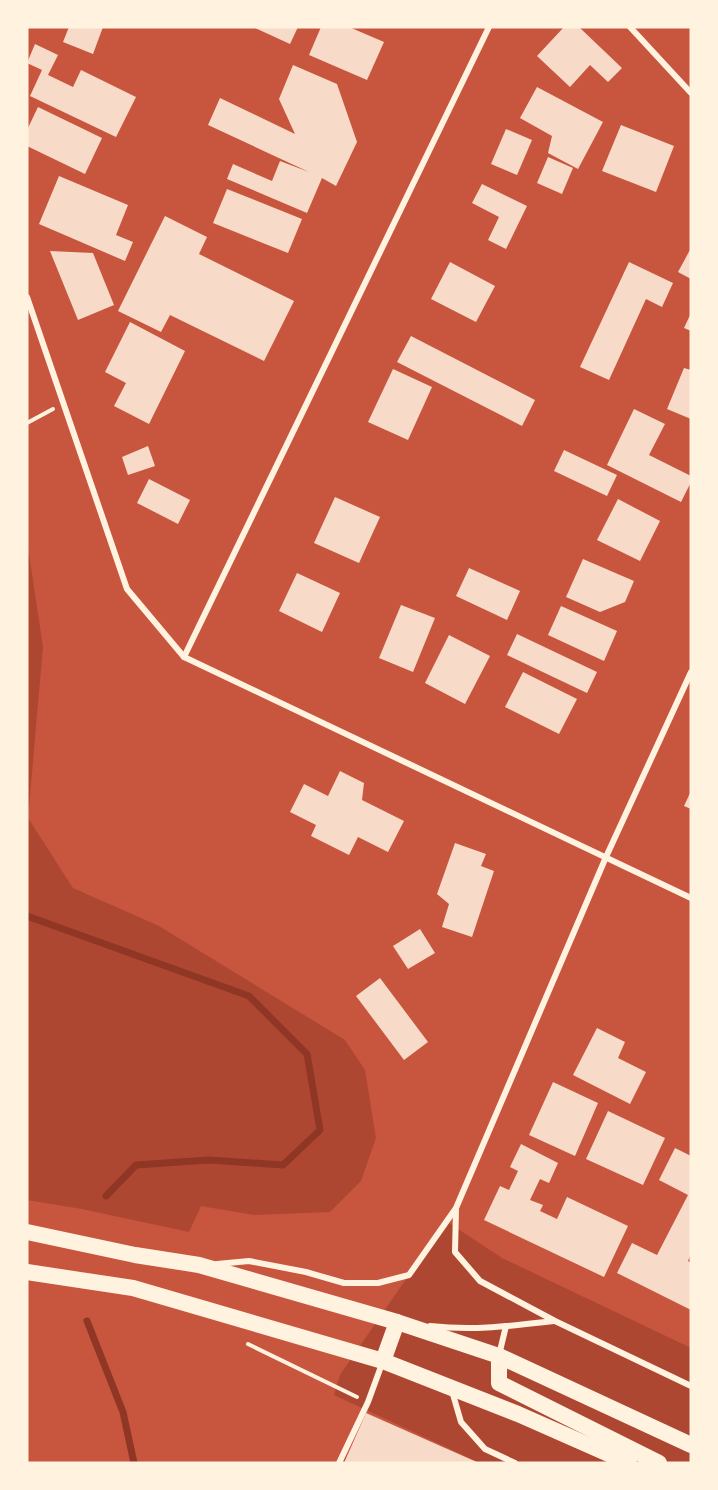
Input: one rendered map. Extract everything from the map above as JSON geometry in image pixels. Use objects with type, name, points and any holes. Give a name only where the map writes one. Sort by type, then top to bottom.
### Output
[{"type":"highway","points":[[27,1232],[135,1255],[199,1265],[397,1322],[499,1356],[691,1445]]},
{"type":"highway","points":[[27,1272],[133,1288],[383,1361],[518,1414],[628,1463]]},
{"type":"highway","points":[[383,1361],[397,1322]]},
{"type":"highway","points":[[499,1356],[499,1383],[659,1463]]},
{"type":"street","points":[[184,657],[489,27]]},
{"type":"street","points":[[630,27],[691,93]]},
{"type":"street","points":[[27,297],[127,589],[184,657],[691,898]]},
{"type":"street","points":[[199,1265],[249,1261],[306,1272],[344,1283],[378,1283],[409,1275],[456,1208],[606,857],[691,672]]},
{"type":"street","points":[[456,1208],[455,1252],[480,1281],[555,1321],[691,1386]]},
{"type":"street","points":[[397,1322],[462,1329],[555,1321]]},
{"type":"street","points":[[499,1356],[506,1326]]},
{"type":"street","points":[[339,1463],[368,1402],[383,1361]]},
{"type":"street","points":[[452,1389],[461,1422],[485,1449],[515,1463]]},
{"type":"path","points":[[27,423],[64,403]]},
{"type":"path","points":[[245,1342],[368,1402]]},
{"type":"shaded area","points":[[27,541],[43,647],[28,818],[73,888],[159,926],[345,1040],[365,1070],[376,1138],[361,1181],[330,1212],[254,1215],[201,1206],[189,1232],[82,1209],[27,1200]]},
{"type":"shaded area","points":[[446,1221],[502,1258],[691,1348],[691,1463],[480,1463],[334,1395],[340,1375]]},
{"type":"building","points":[[69,27],[103,27],[93,54],[63,42]]},
{"type":"building","points":[[253,27],[298,27],[290,44]]},
{"type":"building","points":[[321,27],[349,27],[384,42],[367,80],[309,55]]},
{"type":"building","points":[[564,27],[579,27],[622,68],[608,82],[590,65],[570,87],[537,56]]},
{"type":"building","points":[[35,44],[58,55],[48,75],[73,87],[81,70],[136,97],[116,137],[30,96],[42,70],[27,63]]},
{"type":"building","points":[[293,65],[337,84],[357,142],[336,186],[322,178],[307,213],[227,179],[233,164],[272,181],[280,161],[309,172],[208,125],[220,98],[295,134],[279,99]]},
{"type":"building","points":[[537,87],[603,122],[578,169],[548,153],[552,136],[520,118]]},
{"type":"building","points":[[38,107],[102,138],[85,174],[27,146],[27,130]]},
{"type":"building","points":[[621,125],[674,146],[656,192],[602,171]]},
{"type":"building","points":[[506,129],[532,140],[517,175],[491,164]]},
{"type":"building","points":[[548,157],[573,168],[562,194],[537,183]]},
{"type":"building","points":[[59,176],[128,205],[116,235],[133,242],[125,261],[39,224]]},
{"type":"building","points":[[482,184],[527,206],[506,249],[488,240],[499,217],[472,203]]},
{"type":"building","points":[[227,189],[302,219],[288,253],[213,223]]},
{"type":"building","points":[[165,216],[207,237],[199,254],[294,301],[264,361],[170,315],[161,332],[118,311]]},
{"type":"building","points":[[691,248],[691,279],[678,272]]},
{"type":"building","points":[[50,251],[93,253],[114,305],[78,320]]},
{"type":"building","points":[[450,262],[495,286],[476,322],[431,299]]},
{"type":"building","points":[[629,262],[673,283],[662,307],[646,299],[609,380],[580,367]]},
{"type":"building","points":[[691,313],[691,331],[684,328]]},
{"type":"building","points":[[130,322],[185,351],[149,424],[114,406],[126,383],[105,372]]},
{"type":"building","points":[[411,336],[535,400],[522,426],[397,362]]},
{"type":"building","points":[[684,368],[691,370],[691,419],[667,409]]},
{"type":"building","points":[[393,369],[432,387],[408,440],[368,422]]},
{"type":"building","points":[[634,409],[665,424],[649,455],[691,476],[691,482],[681,502],[607,465]]},
{"type":"building","points":[[148,446],[155,466],[128,475],[122,457]]},
{"type":"building","points":[[564,450],[617,475],[607,496],[554,471]]},
{"type":"building","points":[[149,479],[190,500],[178,524],[137,503]]},
{"type":"building","points":[[335,497],[380,517],[359,563],[314,543]]},
{"type":"building","points":[[618,499],[660,521],[640,561],[597,540]]},
{"type":"building","points":[[583,559],[634,581],[625,602],[600,612],[566,597]]},
{"type":"building","points":[[469,568],[520,591],[507,620],[456,596]]},
{"type":"building","points":[[297,573],[340,593],[322,632],[279,611]]},
{"type":"building","points":[[401,605],[435,618],[413,672],[379,658]]},
{"type":"building","points":[[561,606],[617,631],[604,661],[548,635]]},
{"type":"building","points":[[517,634],[597,672],[587,693],[507,655]]},
{"type":"building","points":[[449,635],[490,656],[465,704],[425,683]]},
{"type":"building","points":[[523,672],[577,699],[559,734],[505,707]]},
{"type":"building","points":[[340,771],[364,783],[362,800],[404,821],[388,852],[358,837],[349,855],[311,836],[316,825],[290,812],[304,784],[328,796]]},
{"type":"building","points":[[691,791],[691,809],[684,806]]},
{"type":"building","points":[[455,843],[486,854],[481,866],[494,871],[472,937],[442,927],[449,904],[437,894]]},
{"type":"building","points":[[420,929],[435,953],[408,969],[393,946]]},
{"type":"building","points":[[380,978],[428,1042],[404,1060],[356,996]]},
{"type":"building","points":[[597,1028],[625,1042],[618,1058],[646,1072],[630,1104],[573,1075]]},
{"type":"building","points":[[553,1082],[598,1103],[575,1156],[529,1135]]},
{"type":"building","points":[[608,1111],[665,1138],[643,1185],[586,1159]]},
{"type":"building","points":[[521,1144],[558,1163],[549,1183],[540,1179],[530,1200],[543,1205],[540,1211],[557,1219],[567,1197],[628,1226],[604,1277],[484,1220],[500,1186],[509,1190],[518,1171],[510,1167]]},
{"type":"building","points":[[675,1148],[691,1156],[691,1254],[688,1261],[691,1263],[691,1310],[617,1273],[632,1243],[657,1255],[688,1195],[659,1180]]},
{"type":"building","points":[[366,1413],[479,1463],[344,1463]]},
{"type":"waterway","points":[[27,916],[249,996],[307,1054],[320,1130],[283,1165],[209,1160],[136,1165],[106,1196]]},
{"type":"waterway","points":[[87,1321],[123,1412],[134,1463]]}]
